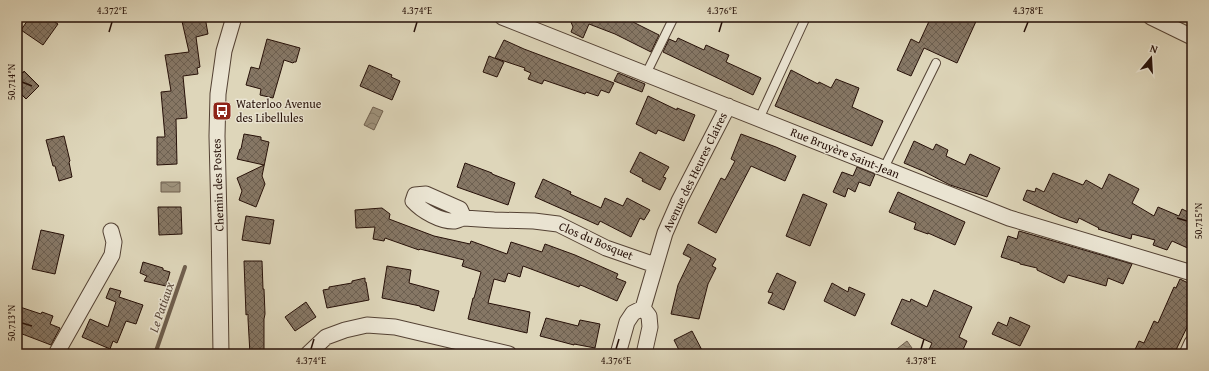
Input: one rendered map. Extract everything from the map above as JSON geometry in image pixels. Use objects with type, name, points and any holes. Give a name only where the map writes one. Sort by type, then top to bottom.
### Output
[{"type":"street","name":"Chemin des Postes","points":[[221,354],[220,234],[217,136],[218,94],[224,51],[234,17]]},
{"type":"street","name":"Rue Bruyère Saint-Jean","points":[[502,17],[1009,218],[1192,273]]},
{"type":"street","points":[[1156,18],[1192,36]]},
{"type":"street","name":"Avenue des Heures Claires","points":[[644,308],[664,233],[728,106]]},
{"type":"street","name":"Clos du Bosquet","points":[[464,218],[534,221],[558,224],[606,248],[655,265]]},
{"type":"street","points":[[56,354],[112,255],[114,242],[111,231]]},
{"type":"street","points":[[618,354],[632,314],[644,308],[649,316],[650,327],[644,354]]},
{"type":"street","points":[[308,354],[326,337],[345,330],[367,325],[394,327],[509,354]]},
{"type":"street","points":[[1187,354],[1192,343]]},
{"type":"lane","points":[[646,74],[674,17]]},
{"type":"lane","points":[[759,119],[806,17]]},
{"type":"lane","points":[[884,168],[936,63]]},
{"type":"water","points":[[373,107],[383,111],[374,130],[364,125]]},
{"type":"water","points":[[161,182],[180,182],[180,192],[161,192]]},
{"type":"water","points":[[907,341],[912,348],[903,354],[894,354],[893,352]]},
{"type":"building","points":[[30,17],[48,17],[58,24],[43,45],[21,30]]},
{"type":"building","points":[[181,17],[205,17],[208,34],[196,37],[200,67],[197,68],[198,74],[183,76],[187,118],[176,119],[177,164],[157,165],[157,137],[165,137],[161,92],[171,91],[165,55],[189,52]]},
{"type":"building","points":[[574,17],[636,17],[633,22],[659,35],[651,52],[615,34],[589,24],[583,38],[571,32],[573,27],[571,22],[578,19]]},
{"type":"building","points":[[931,17],[978,17],[957,63],[924,48],[911,76],[897,70],[911,39],[919,43]]},
{"type":"building","points":[[678,38],[704,50],[706,45],[729,55],[726,62],[761,78],[753,95],[663,52],[669,39],[676,42]]},
{"type":"building","points":[[267,39],[300,48],[296,62],[293,63],[284,60],[273,98],[260,95],[261,89],[246,85],[251,67],[259,69]]},
{"type":"building","points":[[504,40],[614,83],[609,93],[601,90],[598,96],[586,92],[585,94],[544,80],[542,84],[528,79],[531,73],[524,70],[525,68],[495,58]]},
{"type":"building","points":[[489,56],[504,62],[497,77],[483,72]]},
{"type":"building","points":[[369,65],[392,75],[391,77],[400,81],[392,100],[360,86]]},
{"type":"building","points":[[17,68],[23,73],[24,71],[39,86],[26,99],[17,90]]},
{"type":"building","points":[[791,70],[818,84],[819,82],[831,88],[836,79],[859,88],[852,107],[883,121],[872,146],[775,106]]},
{"type":"building","points":[[618,73],[645,84],[642,92],[614,81]]},
{"type":"building","points":[[648,96],[677,110],[677,108],[695,115],[684,141],[658,130],[656,134],[636,124]]},
{"type":"building","points":[[244,134],[261,137],[261,140],[269,142],[262,176],[265,184],[256,207],[239,200],[242,191],[237,178],[264,165],[237,159]]},
{"type":"building","points":[[741,134],[796,156],[785,181],[751,166],[716,233],[698,223],[721,178],[725,180],[735,161],[731,159]]},
{"type":"building","points":[[64,136],[72,177],[59,181],[46,140]]},
{"type":"building","points":[[914,141],[933,150],[936,144],[948,150],[946,156],[965,165],[970,154],[1000,168],[987,197],[950,185],[904,163]]},
{"type":"building","points":[[640,152],[669,167],[663,177],[666,178],[660,190],[642,181],[643,179],[630,172]]},
{"type":"building","points":[[465,163],[515,183],[508,205],[457,187]]},
{"type":"building","points":[[857,167],[875,174],[870,186],[859,182],[855,192],[848,188],[845,197],[833,192],[842,172],[853,176]]},
{"type":"building","points":[[1053,173],[1083,185],[1086,180],[1102,189],[1109,174],[1139,189],[1132,203],[1154,216],[1158,207],[1179,216],[1182,209],[1192,214],[1192,250],[1172,241],[1167,250],[1153,245],[1155,240],[1132,234],[1131,239],[1098,229],[1099,228],[1079,218],[1077,223],[1023,200],[1027,190],[1035,192],[1036,188],[1044,192]]},
{"type":"building","points":[[543,179],[571,192],[570,194],[601,208],[605,198],[623,206],[627,198],[650,210],[644,220],[640,218],[631,237],[600,221],[598,225],[535,197]]},
{"type":"building","points":[[898,192],[965,222],[955,245],[928,233],[914,229],[916,223],[889,212]]},
{"type":"building","points":[[803,194],[827,204],[810,246],[786,236]]},
{"type":"building","points":[[158,207],[181,207],[182,234],[159,235]]},
{"type":"building","points":[[382,208],[390,214],[389,219],[434,236],[470,244],[471,241],[507,254],[511,242],[542,252],[545,244],[575,255],[618,274],[616,278],[626,282],[617,301],[583,286],[580,285],[579,287],[523,266],[520,277],[508,273],[505,282],[494,279],[488,303],[530,312],[527,333],[468,319],[481,272],[462,266],[464,260],[419,250],[385,238],[384,241],[373,239],[375,227],[356,228],[355,210]]},
{"type":"building","points":[[246,216],[274,220],[270,244],[242,240]]},
{"type":"building","points":[[41,230],[64,235],[55,274],[32,269]]},
{"type":"building","points":[[1019,231],[1132,264],[1123,284],[1108,278],[1106,286],[1068,275],[1064,283],[1037,270],[1037,268],[1001,257],[1008,236],[1017,239]]},
{"type":"building","points":[[688,244],[716,259],[712,266],[716,268],[708,284],[699,319],[671,314],[678,285],[691,258],[683,254]]},
{"type":"building","points":[[244,261],[262,261],[265,314],[264,354],[250,354],[248,314],[246,315]]},
{"type":"building","points":[[143,262],[163,268],[163,270],[170,272],[166,286],[144,281],[147,276],[140,273]]},
{"type":"building","points":[[387,266],[411,270],[409,283],[439,291],[434,311],[420,306],[382,298]]},
{"type":"building","points":[[777,273],[796,282],[784,310],[768,303],[773,293],[768,292]]},
{"type":"building","points":[[365,278],[369,300],[327,308],[323,290],[329,289],[329,287],[352,283],[352,281]]},
{"type":"building","points":[[1180,279],[1192,285],[1192,317],[1174,354],[1133,354],[1139,341],[1144,343],[1154,321],[1158,323],[1174,287],[1176,288]]},
{"type":"building","points":[[832,283],[848,292],[849,287],[865,294],[855,316],[824,301]]},
{"type":"building","points":[[110,288],[121,291],[119,297],[143,305],[136,324],[126,321],[117,343],[113,341],[110,349],[82,337],[90,319],[108,327],[116,302],[106,298]]},
{"type":"building","points":[[934,290],[972,307],[959,337],[967,341],[961,354],[927,354],[932,343],[891,324],[902,299],[910,302],[911,299],[927,307]]},
{"type":"building","points":[[306,302],[316,317],[295,331],[285,317]]},
{"type":"building","points":[[17,306],[41,314],[42,312],[53,316],[50,324],[60,328],[51,345],[17,332]]},
{"type":"building","points":[[1010,317],[1030,326],[1020,346],[992,334],[998,322],[1007,326]]},
{"type":"building","points":[[546,318],[578,326],[580,320],[600,324],[595,348],[574,345],[540,336]]},
{"type":"building","points":[[692,331],[704,354],[681,354],[674,340]]},
{"type":"waterway","name":"Le Patiaux","points":[[155,354],[185,267]]},
{"type":"place","name":"Waterloo Avenue des Libellules","points":[[222,111]]}]
